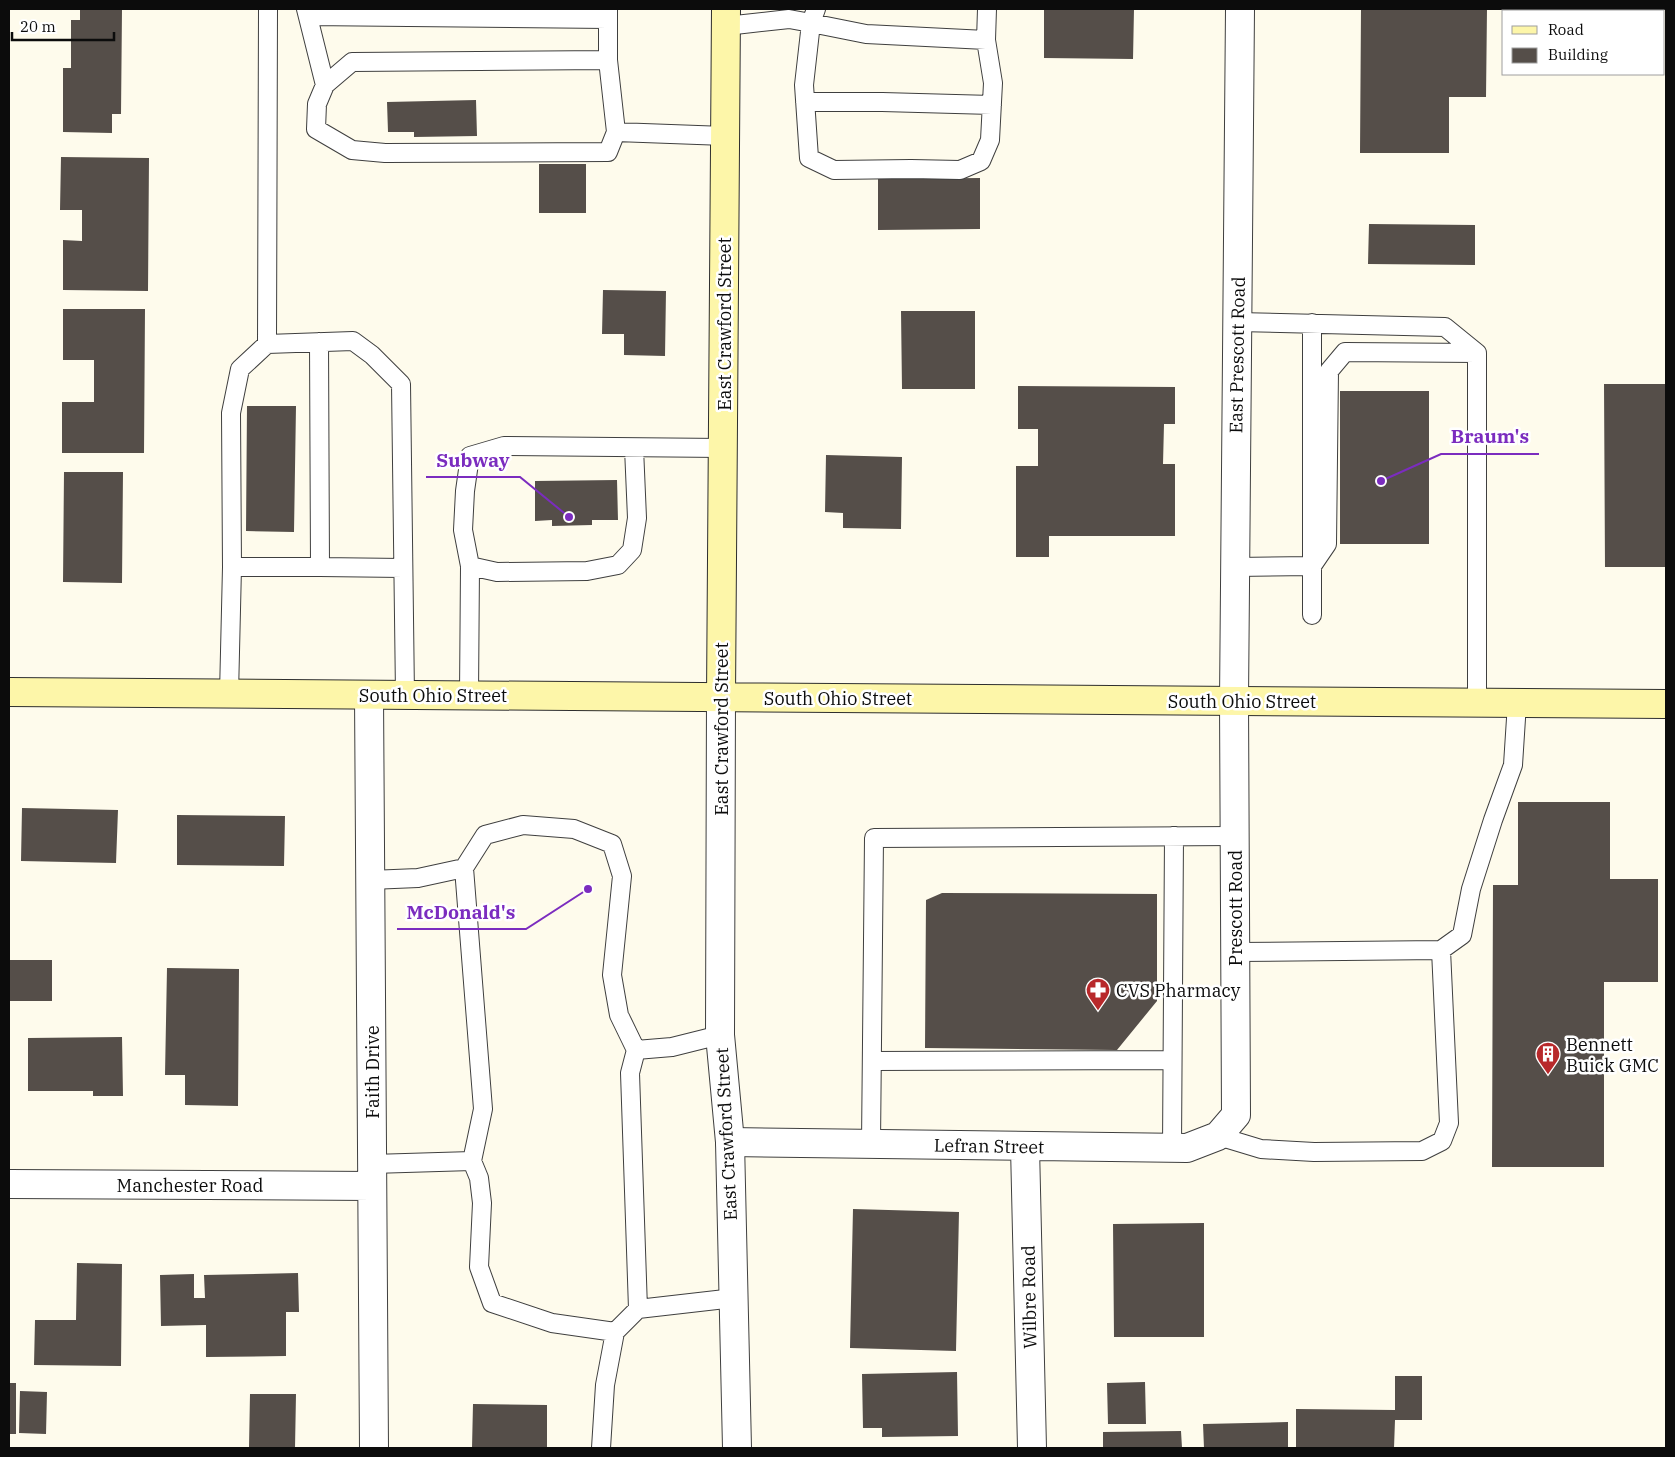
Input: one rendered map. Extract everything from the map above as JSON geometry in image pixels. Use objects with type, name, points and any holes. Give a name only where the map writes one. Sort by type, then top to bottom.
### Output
[{"type":"main road","name":"East Crawford Street","points":[[721,697],[726,17]]},
{"type":"main road","name":"South Ohio Street","points":[[9,692],[1666,704]]},
{"type":"street","name":"East Prescott Road","points":[[1234,701],[1240,9]]},
{"type":"street","name":"Faith Drive","points":[[369,695],[374,1448]]},
{"type":"street","name":"East Crawford Street","points":[[721,697],[720,1035],[730,1142],[737,1448]]},
{"type":"street","name":"Prescott Road","points":[[1234,701],[1236,1115]]},
{"type":"street","name":"Lefran Street","points":[[730,1142],[1187,1148],[1218,1136],[1236,1115]]},
{"type":"street","name":"Wilbre Road","points":[[1025,1147],[1032,1448]]},
{"type":"street","name":"Manchester Road","points":[[9,1184],[372,1175]]},
{"type":"lane","points":[[268,9],[268,344]]},
{"type":"lane","points":[[814,16],[804,86],[809,158],[834,170],[960,170],[981,161],[990,140],[993,83],[986,40],[987,9]]},
{"type":"lane","points":[[325,85],[306,12],[608,14],[608,60],[616,132],[608,152],[385,153],[352,150],[316,129],[317,104],[325,85],[352,62],[608,60]]},
{"type":"lane","points":[[726,17],[788,19],[814,16],[866,34],[986,40]]},
{"type":"lane","points":[[805,102],[992,105]]},
{"type":"lane","points":[[616,132],[725,136]]},
{"type":"lane","points":[[1238,322],[1444,327],[1477,354]]},
{"type":"lane","points":[[1312,324],[1312,615]]},
{"type":"lane","points":[[229,694],[232,567],[232,413],[240,369],[268,344],[353,341],[372,355],[401,384],[405,695]]},
{"type":"lane","points":[[319,342],[320,567]]},
{"type":"lane","points":[[1312,566],[1327,544],[1329,371],[1345,352],[1477,354]]},
{"type":"lane","points":[[1477,354],[1477,703]]},
{"type":"lane","points":[[469,695],[470,566],[463,530],[465,491],[470,456],[504,446],[723,448]]},
{"type":"lane","points":[[470,566],[497,572],[587,571],[618,565],[632,550],[637,518],[634,448]]},
{"type":"lane","points":[[1235,567],[1312,566]]},
{"type":"lane","points":[[232,567],[403,568]]},
{"type":"lane","points":[[1235,952],[1441,950],[1462,935],[1471,888],[1513,766],[1517,703]]},
{"type":"lane","points":[[615,1332],[552,1323],[492,1303],[479,1267],[482,1203],[479,1178],[472,1161],[482,1109],[464,868],[485,835],[523,826],[574,829],[612,844],[622,876],[612,975],[619,1015],[636,1050],[630,1073],[638,1309]]},
{"type":"lane","points":[[1172,1148],[1174,836]]},
{"type":"lane","points":[[872,1144],[874,838],[1235,836]]},
{"type":"lane","points":[[370,880],[418,878],[464,868]]},
{"type":"lane","points":[[1218,1136],[1261,1149],[1314,1152],[1422,1151],[1442,1141],[1448,1123],[1441,950]]},
{"type":"lane","points":[[636,1050],[672,1047],[720,1035]]},
{"type":"lane","points":[[872,1061],[1172,1060]]},
{"type":"lane","points":[[372,1175],[472,1161]]},
{"type":"lane","points":[[601,1448],[605,1385],[615,1332],[638,1309],[734,1298]]},
{"type":"building","points":[[80,9],[122,9],[121,114],[112,114],[112,133],[63,132],[63,68],[71,68],[71,20],[80,20]]},
{"type":"building","points":[[1044,9],[1134,9],[1133,59],[1044,58]]},
{"type":"building","points":[[1361,9],[1487,9],[1486,97],[1449,97],[1449,153],[1360,153]]},
{"type":"building","points":[[476,100],[477,136],[414,137],[414,132],[388,132],[387,102]]},
{"type":"building","points":[[61,157],[149,158],[148,291],[63,290],[63,240],[82,241],[82,210],[60,210]]},
{"type":"building","points":[[539,164],[586,164],[586,213],[539,213]]},
{"type":"building","points":[[980,178],[980,229],[878,230],[878,179]]},
{"type":"building","points":[[1369,224],[1475,225],[1475,265],[1368,264]]},
{"type":"building","points":[[603,290],[666,291],[665,356],[624,355],[624,334],[602,334]]},
{"type":"building","points":[[63,309],[145,309],[144,453],[62,453],[62,402],[94,402],[94,360],[63,360]]},
{"type":"building","points":[[901,311],[975,311],[975,389],[902,389]]},
{"type":"building","points":[[1604,384],[1666,384],[1666,567],[1605,567]]},
{"type":"building","points":[[1018,386],[1175,387],[1175,424],[1164,424],[1163,464],[1175,464],[1175,536],[1049,536],[1049,557],[1016,557],[1016,466],[1038,466],[1038,429],[1018,429]]},
{"type":"building","points":[[1340,391],[1429,391],[1429,544],[1340,544]]},
{"type":"building","points":[[247,406],[296,406],[294,532],[246,531]]},
{"type":"building","points":[[826,455],[902,457],[901,529],[843,528],[843,513],[825,512]]},
{"type":"building","points":[[64,472],[123,472],[122,583],[63,582]]},
{"type":"building","points":[[617,480],[618,520],[592,520],[592,525],[552,526],[552,520],[535,521],[535,481]]},
{"type":"building","name":"Bennett Buick GMC","points":[[1518,802],[1610,802],[1610,879],[1658,879],[1658,982],[1604,982],[1604,1167],[1492,1167],[1493,885],[1518,885]]},
{"type":"building","points":[[22,808],[118,810],[116,863],[21,861]]},
{"type":"building","points":[[177,815],[285,816],[284,866],[177,865]]},
{"type":"building","name":"CVS Pharmacy","points":[[942,893],[1157,894],[1157,1001],[1117,1050],[925,1048],[926,900]]},
{"type":"building","points":[[9,960],[52,960],[52,1001],[9,1001]]},
{"type":"building","points":[[167,968],[239,969],[238,1106],[185,1105],[185,1075],[165,1075]]},
{"type":"building","points":[[122,1037],[123,1096],[93,1096],[93,1091],[28,1091],[28,1038]]},
{"type":"building","points":[[853,1209],[959,1212],[956,1351],[850,1348]]},
{"type":"building","points":[[1204,1223],[1204,1337],[1114,1337],[1113,1224]]},
{"type":"building","points":[[77,1263],[122,1264],[121,1366],[34,1365],[35,1320],[76,1320]]},
{"type":"building","points":[[298,1273],[299,1312],[286,1312],[286,1356],[206,1357],[206,1325],[161,1326],[160,1275],[194,1274],[194,1298],[205,1298],[204,1275]]},
{"type":"building","points":[[957,1372],[958,1436],[882,1437],[882,1428],[863,1428],[862,1374]]},
{"type":"building","points":[[1395,1376],[1422,1376],[1422,1420],[1395,1420],[1394,1448],[1296,1448],[1296,1409],[1395,1410]]},
{"type":"building","points":[[1145,1382],[1146,1424],[1108,1424],[1107,1383]]},
{"type":"building","points":[[9,1383],[16,1383],[16,1434],[9,1434]]},
{"type":"building","points":[[20,1391],[47,1392],[46,1434],[19,1433]]},
{"type":"building","points":[[250,1394],[296,1394],[295,1448],[249,1448]]},
{"type":"building","points":[[473,1404],[547,1405],[547,1448],[472,1448]]},
{"type":"building","points":[[1288,1422],[1288,1448],[1204,1448],[1203,1424]]},
{"type":"building","points":[[1181,1431],[1182,1448],[1103,1448],[1103,1432]]},
{"type":"place","name":"Braum's","points":[[1381,481]]},
{"type":"place","name":"Subway","points":[[569,517]]},
{"type":"place","name":"McDonald's","points":[[588,889]]},
{"type":"place","name":"CVS Pharmacy","points":[[1098,1011]]},
{"type":"place","name":"Bennett Buick GMC","points":[[1548,1075]]}]
